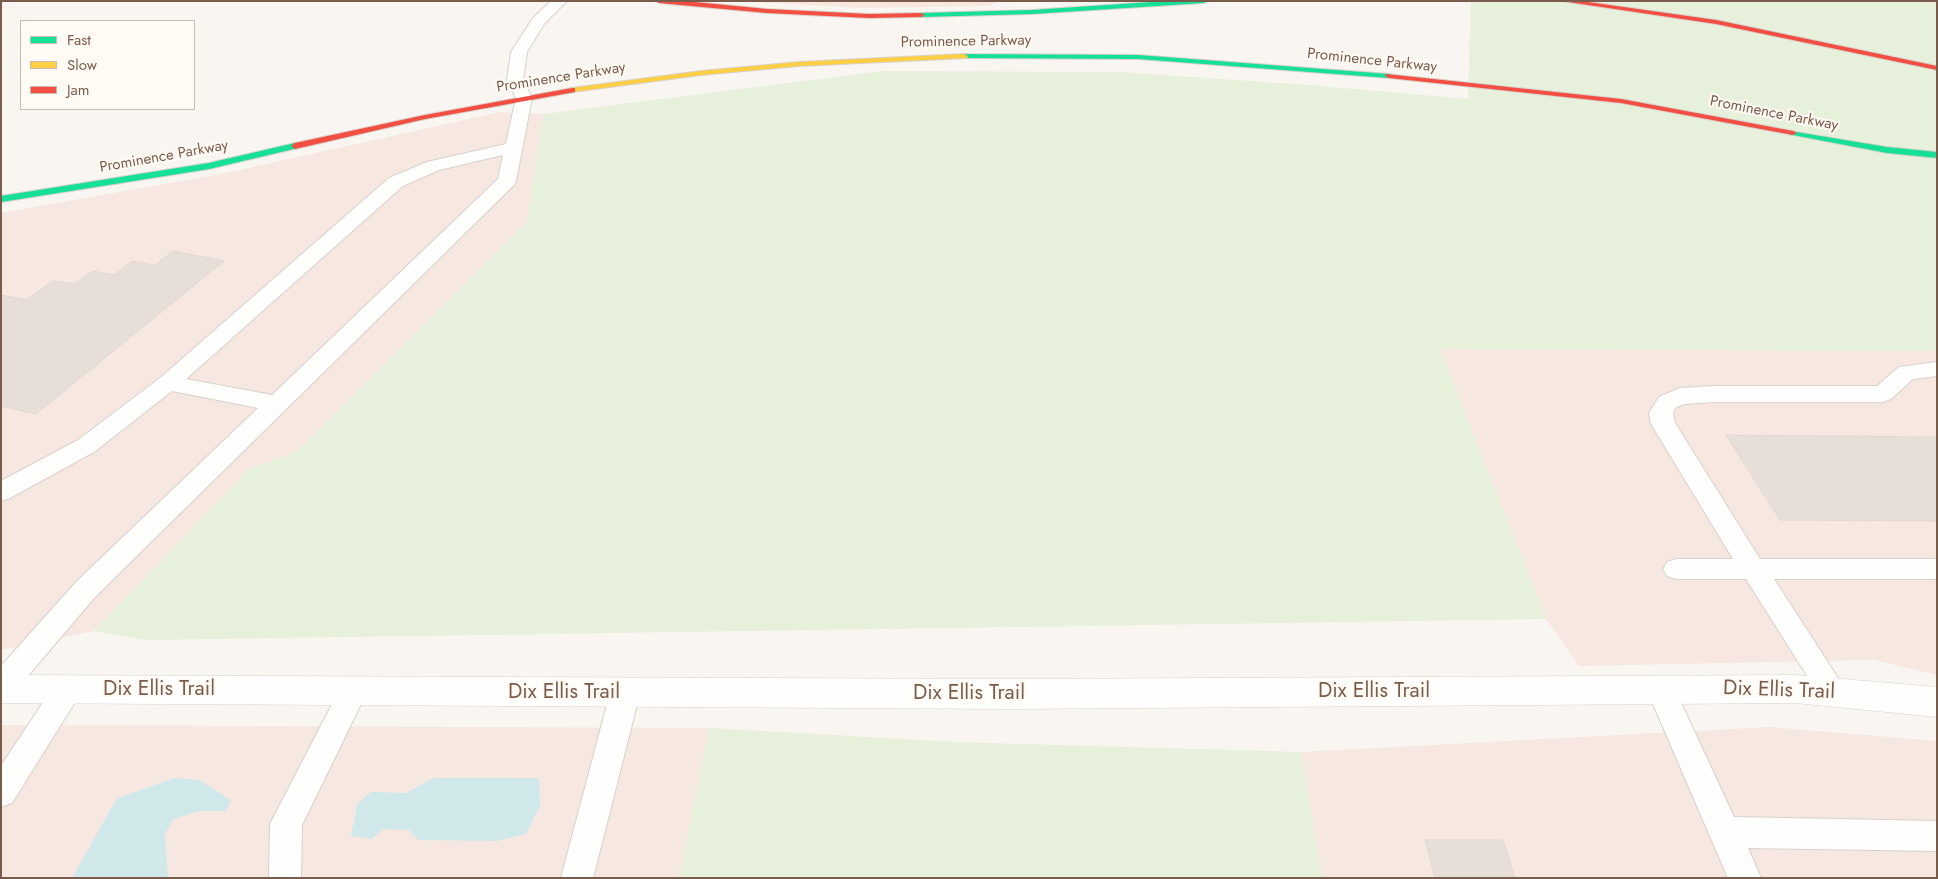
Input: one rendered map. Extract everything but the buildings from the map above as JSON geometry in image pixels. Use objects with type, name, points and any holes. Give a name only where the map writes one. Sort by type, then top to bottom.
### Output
[{"type":"street","name":"Prominence Parkway","points":[[659,1],[767,11],[869,16],[1032,12],[1204,1]]},
{"type":"street","points":[[1564,1],[1716,22],[1937,68]]},
{"type":"street","name":"Prominence Parkway","points":[[1,199],[209,166],[425,117],[524,98],[701,73],[799,64],[940,56],[1138,57],[1378,76],[1621,102],[1877,148],[1937,155]]},
{"type":"street","name":"Dix Ellis Trail","points":[[1,688],[354,692],[1031,694],[1795,689],[1937,702]]},
{"type":"lane","points":[[1,688],[86,590],[506,180],[524,98],[515,80],[519,52],[538,21],[560,1]]},
{"type":"lane","points":[[1,492],[86,446],[168,383],[396,182],[433,166],[514,147]]},
{"type":"lane","points":[[1833,692],[1753,569],[1663,424],[1661,414],[1667,404],[1680,396],[1714,394],[1883,394],[1907,372],[1937,369]]},
{"type":"lane","points":[[168,383],[275,404]]},
{"type":"lane","points":[[1676,569],[1937,569]]},
{"type":"lane","points":[[1,793],[67,690]]},
{"type":"lane","points":[[1661,690],[1745,878]]},
{"type":"lane","points":[[285,878],[286,824],[354,692]]},
{"type":"lane","points":[[577,878],[625,693]]},
{"type":"lane","points":[[1724,832],[1937,836]]},
{"type":"shaded area","points":[[733,1],[998,1],[989,6],[862,8]]},
{"type":"shaded area","points":[[500,112],[546,114],[527,222],[298,451],[249,469],[94,631],[1,650],[1,213],[221,174]]},
{"type":"shaded area","points":[[1440,349],[1937,351],[1937,675],[1874,660],[1579,666],[1546,619]]},
{"type":"shaded area","points":[[1,725],[709,728],[679,878],[1,878]]},
{"type":"shaded area","points":[[1769,727],[1937,741],[1937,878],[1322,878],[1301,752]]},
{"type":"green space","points":[[1471,1],[1937,1],[1937,351],[1440,349],[1546,619],[146,640],[94,631],[249,469],[298,451],[527,222],[543,114],[883,71],[1119,72],[1309,85],[1468,99]]},
{"type":"green space","points":[[709,728],[954,742],[1301,752],[1322,878],[679,878]]},
{"type":"water","points":[[175,778],[199,780],[231,800],[226,811],[199,811],[173,819],[165,835],[168,878],[72,878],[117,798]]},
{"type":"water","points":[[433,778],[539,778],[540,806],[526,834],[497,841],[418,840],[409,830],[383,829],[371,839],[351,836],[357,804],[371,792],[406,793]]},
{"type":"traffic: fast","points":[[921,15],[1032,12],[1204,1]]},
{"type":"traffic: fast","points":[[964,56],[1138,57],[1389,76]]},
{"type":"traffic: fast","points":[[1793,133],[1887,150],[1937,155]]},
{"type":"traffic: fast","points":[[1,199],[209,166],[295,146]]},
{"type":"traffic: slow","points":[[572,90],[701,73],[799,64],[964,56]]},
{"type":"traffic: jam","points":[[659,1],[767,11],[869,16],[921,15]]},
{"type":"traffic: jam","points":[[1564,1],[1716,22],[1937,68]]},
{"type":"traffic: jam","points":[[1389,76],[1621,101],[1793,133]]},
{"type":"traffic: jam","points":[[295,146],[425,117],[572,90]]}]
